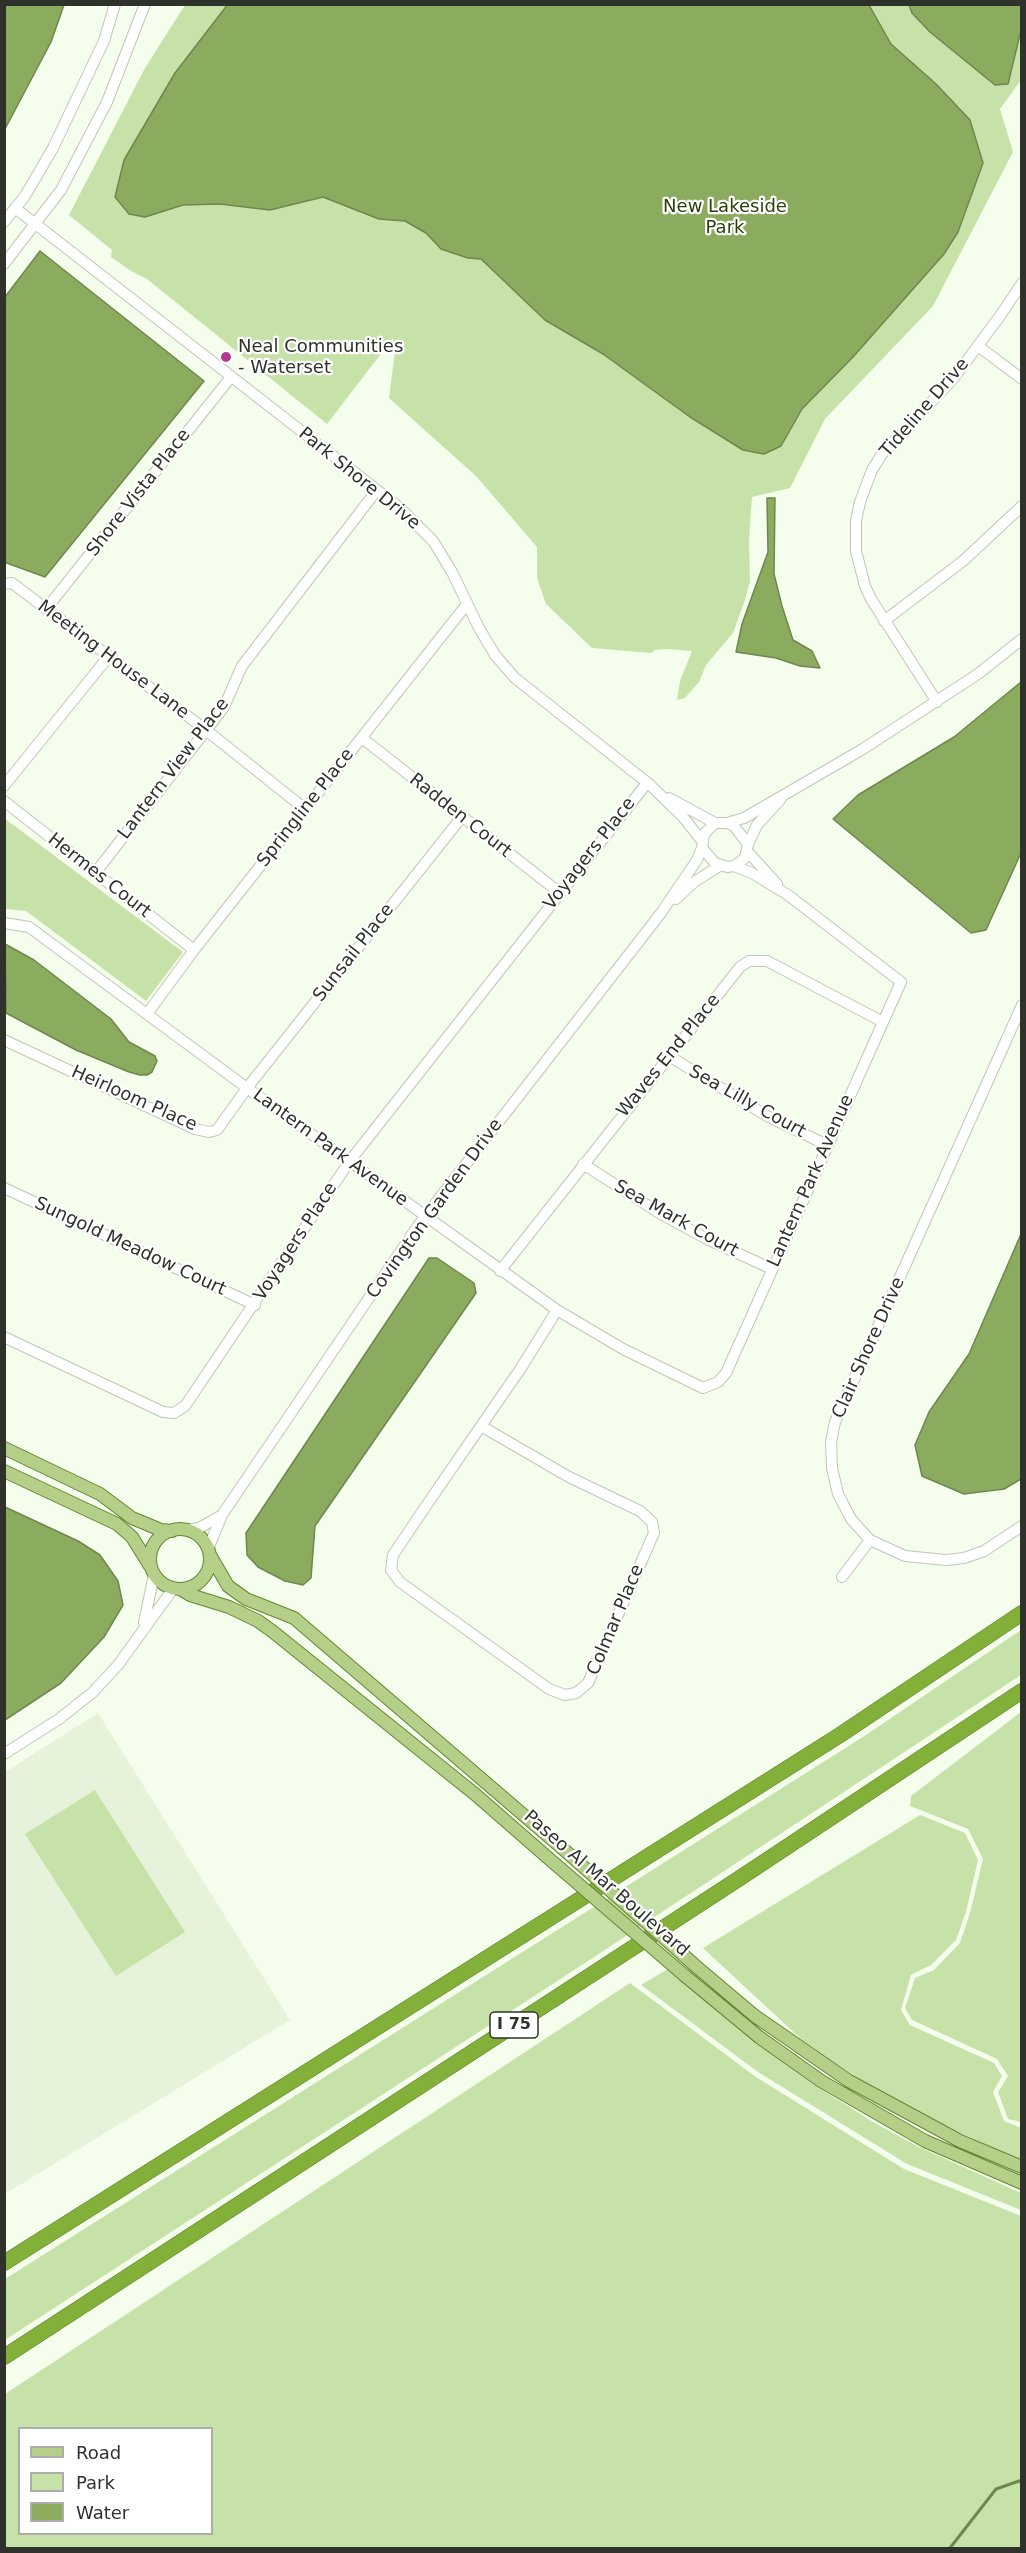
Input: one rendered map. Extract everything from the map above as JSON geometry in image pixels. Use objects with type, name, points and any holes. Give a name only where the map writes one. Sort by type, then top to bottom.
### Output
[{"type":"highway","points":[[4,2263],[830,1742],[1022,1613]]},
{"type":"highway","name":"I 75","points":[[4,2357],[740,1878],[1022,1691]]},
{"type":"main road","points":[[4,1448],[100,1494],[132,1518],[161,1530],[187,1530],[200,1537],[209,1552],[209,1570],[204,1578],[192,1587],[178,1589],[159,1581],[132,1537],[117,1524],[4,1471]]},
{"type":"main road","points":[[153,1571],[150,1558],[154,1545],[164,1534],[172,1530]]},
{"type":"main road","name":"Paseo Al Mar Boulevard","points":[[209,1552],[228,1586],[246,1599],[294,1618],[755,2016],[827,2067],[879,2099],[960,2141],[1022,2167]]},
{"type":"main road","name":"Paseo Al Mar Boulevard","points":[[178,1589],[229,1607],[265,1626],[476,1795],[766,2043],[846,2096],[925,2141],[1022,2183]]},
{"type":"street","points":[[4,222],[53,148],[104,41],[115,4]]},
{"type":"street","points":[[4,264],[61,190],[107,102],[145,4]]},
{"type":"street","name":"Park Shore Drive","points":[[15,208],[400,508],[433,541],[453,572],[478,628],[495,655],[515,678],[647,783],[683,817],[702,844]]},
{"type":"street","name":"Tideline Drive","points":[[937,702],[871,599],[860,568],[856,536],[860,502],[872,470],[882,454],[953,379],[1022,283]]},
{"type":"street","points":[[978,346],[1022,379]]},
{"type":"street","name":"Shore Vista Place","points":[[46,609],[231,376]]},
{"type":"street","name":"Lantern View Place","points":[[96,872],[224,707],[242,666],[377,490]]},
{"type":"street","points":[[884,621],[963,561],[1022,506]]},
{"type":"street","name":"Meeting House Lane","points":[[4,584],[12,583],[206,730],[305,809]]},
{"type":"street","name":"Springline Place","points":[[147,1014],[194,950],[467,604]]},
{"type":"street","points":[[715,823],[727,823],[744,818],[793,787],[863,749],[978,674],[1022,639]]},
{"type":"street","points":[[4,786],[109,656]]},
{"type":"street","name":"Radden Court","points":[[362,738],[461,818],[560,893]]},
{"type":"street","name":"Voyagers Place","points":[[4,1337],[163,1412],[174,1413],[185,1406],[349,1162],[647,783]]},
{"type":"street","points":[[734,866],[742,862],[757,825],[793,787]]},
{"type":"street","name":"Park Shore Drive","points":[[656,791],[715,823]]},
{"type":"street","name":"Hermes Court","points":[[4,801],[194,950]]},
{"type":"street","name":"Sunsail Place","points":[[247,1088],[461,818]]},
{"type":"street","name":"Covington Garden Drive","points":[[209,1552],[222,1515],[425,1217],[661,914],[697,860],[706,831],[715,823]]},
{"type":"street","points":[[727,823],[740,831],[748,848],[788,895]]},
{"type":"street","points":[[702,844],[710,860],[721,866],[734,866],[752,873],[788,895]]},
{"type":"street","name":"Covington Garden Drive","points":[[661,914],[694,882],[721,866]]},
{"type":"street","name":"Lantern Park Avenue","points":[[4,923],[29,927],[349,1162],[557,1310],[623,1349],[703,1388],[718,1382],[726,1373],[901,982],[788,895]]},
{"type":"street","name":"Waves End Place","points":[[500,1271],[740,967],[758,959],[779,966],[884,1022]]},
{"type":"street","name":"Clair Shore Drive","points":[[1022,1005],[835,1422],[831,1442],[832,1468],[838,1494],[851,1519],[870,1540],[906,1556],[946,1560],[964,1558],[984,1551],[1022,1526]]},
{"type":"street","name":"Heirloom Place","points":[[4,1040],[195,1129],[209,1132],[217,1130],[222,1125],[247,1088]]},
{"type":"street","name":"Sea Lilly Court","points":[[669,1056],[767,1116],[827,1145]]},
{"type":"street","name":"Sea Mark Court","points":[[583,1164],[690,1230],[771,1269]]},
{"type":"street","name":"Sungold Meadow Court","points":[[4,1188],[255,1305]]},
{"type":"street","name":"Colmar Place","points":[[481,1426],[569,1477],[640,1511],[652,1522],[654,1533],[588,1683],[576,1693],[565,1695],[549,1689],[400,1581],[391,1570],[393,1555],[481,1426],[521,1368],[557,1310]]},
{"type":"street","name":"Covington Garden Drive","points":[[187,1530],[199,1528],[222,1515]]},
{"type":"street","points":[[842,1577],[870,1540]]},
{"type":"street","points":[[141,1630],[153,1571]]},
{"type":"street","points":[[4,1754],[59,1719],[92,1693],[118,1665],[141,1630],[178,1589]]},
{"type":"shaded area","points":[[98,1713],[290,2020],[5,2194],[5,1772]]},
{"type":"green space","name":"New Lakeside Park","points":[[185,5],[1021,5],[1021,80],[1000,109],[1013,152],[933,306],[825,419],[790,488],[752,497],[749,541],[750,581],[745,600],[733,633],[706,665],[699,682],[685,698],[677,700],[680,681],[692,651],[666,649],[655,650],[651,653],[592,648],[546,604],[537,578],[537,547],[477,477],[389,398],[395,351],[393,338],[327,424],[147,279],[111,257],[112,250],[69,215],[145,68]]},
{"type":"green space","points":[[4,818],[183,952],[146,1001],[26,911],[5,909]]},
{"type":"green space","points":[[1021,1630],[1021,1675],[585,1963],[5,2340],[5,2279],[866,1735]]},
{"type":"green space","points":[[1021,1712],[1021,2122],[1008,2119],[998,2092],[1008,2076],[997,2059],[912,2020],[905,2008],[915,1978],[934,1970],[960,1943],[983,1859],[968,1829],[910,1806],[911,1796]]},
{"type":"green space","points":[[95,1790],[185,1932],[116,1976],[25,1834]]},
{"type":"green space","points":[[920,1815],[965,1833],[978,1860],[966,1912],[956,1940],[931,1965],[911,1975],[901,2010],[910,2025],[994,2063],[1002,2076],[993,2092],[1004,2121],[1021,2128],[1021,2161],[882,2094],[834,2062],[801,2039],[703,1948]]},
{"type":"green space","points":[[668,1969],[755,2042],[811,2083],[917,2146],[1021,2193],[1021,2210],[907,2164],[758,2072],[641,1985]]},
{"type":"green space","points":[[630,1983],[756,2077],[904,2169],[1021,2216],[1021,2548],[5,2548],[5,2394]]},
{"type":"water","points":[[5,4],[64,5],[51,42],[5,129]]},
{"type":"water","name":"New Lakeside Park","points":[[228,4],[869,5],[891,44],[936,84],[970,120],[983,163],[958,232],[944,254],[853,357],[802,409],[781,446],[764,454],[743,450],[690,417],[603,354],[545,320],[481,259],[468,258],[441,249],[426,233],[405,221],[379,219],[323,197],[270,210],[220,204],[183,205],[145,217],[129,214],[115,197],[124,160],[175,73]]},
{"type":"water","points":[[909,5],[1021,5],[1021,30],[1008,84],[995,85],[930,32],[912,13]]},
{"type":"water","points":[[40,251],[204,381],[45,577],[4,562],[5,297]]},
{"type":"water","points":[[767,498],[775,498],[774,574],[782,606],[793,640],[812,651],[820,668],[736,652],[742,624],[768,552]]},
{"type":"water","points":[[1021,682],[1021,853],[986,930],[971,933],[833,819],[858,795],[954,737]]},
{"type":"water","points":[[5,944],[34,960],[111,1019],[129,1042],[155,1056],[157,1061],[152,1072],[140,1075],[129,1072],[76,1050],[6,1013]]},
{"type":"water","points":[[1021,1234],[1021,1479],[1004,1489],[964,1494],[922,1476],[915,1445],[929,1412],[969,1354]]},
{"type":"water","points":[[429,1258],[437,1258],[474,1283],[476,1293],[315,1526],[311,1578],[303,1585],[285,1581],[258,1567],[247,1555],[246,1533]]},
{"type":"water","points":[[5,1507],[78,1541],[100,1555],[118,1581],[123,1605],[104,1637],[61,1683],[5,1720]]},
{"type":"waterway","points":[[950,2548],[996,2489],[1022,2480]]},
{"type":"place","name":"Neal Communities - Waterset","points":[[226,357]]}]
